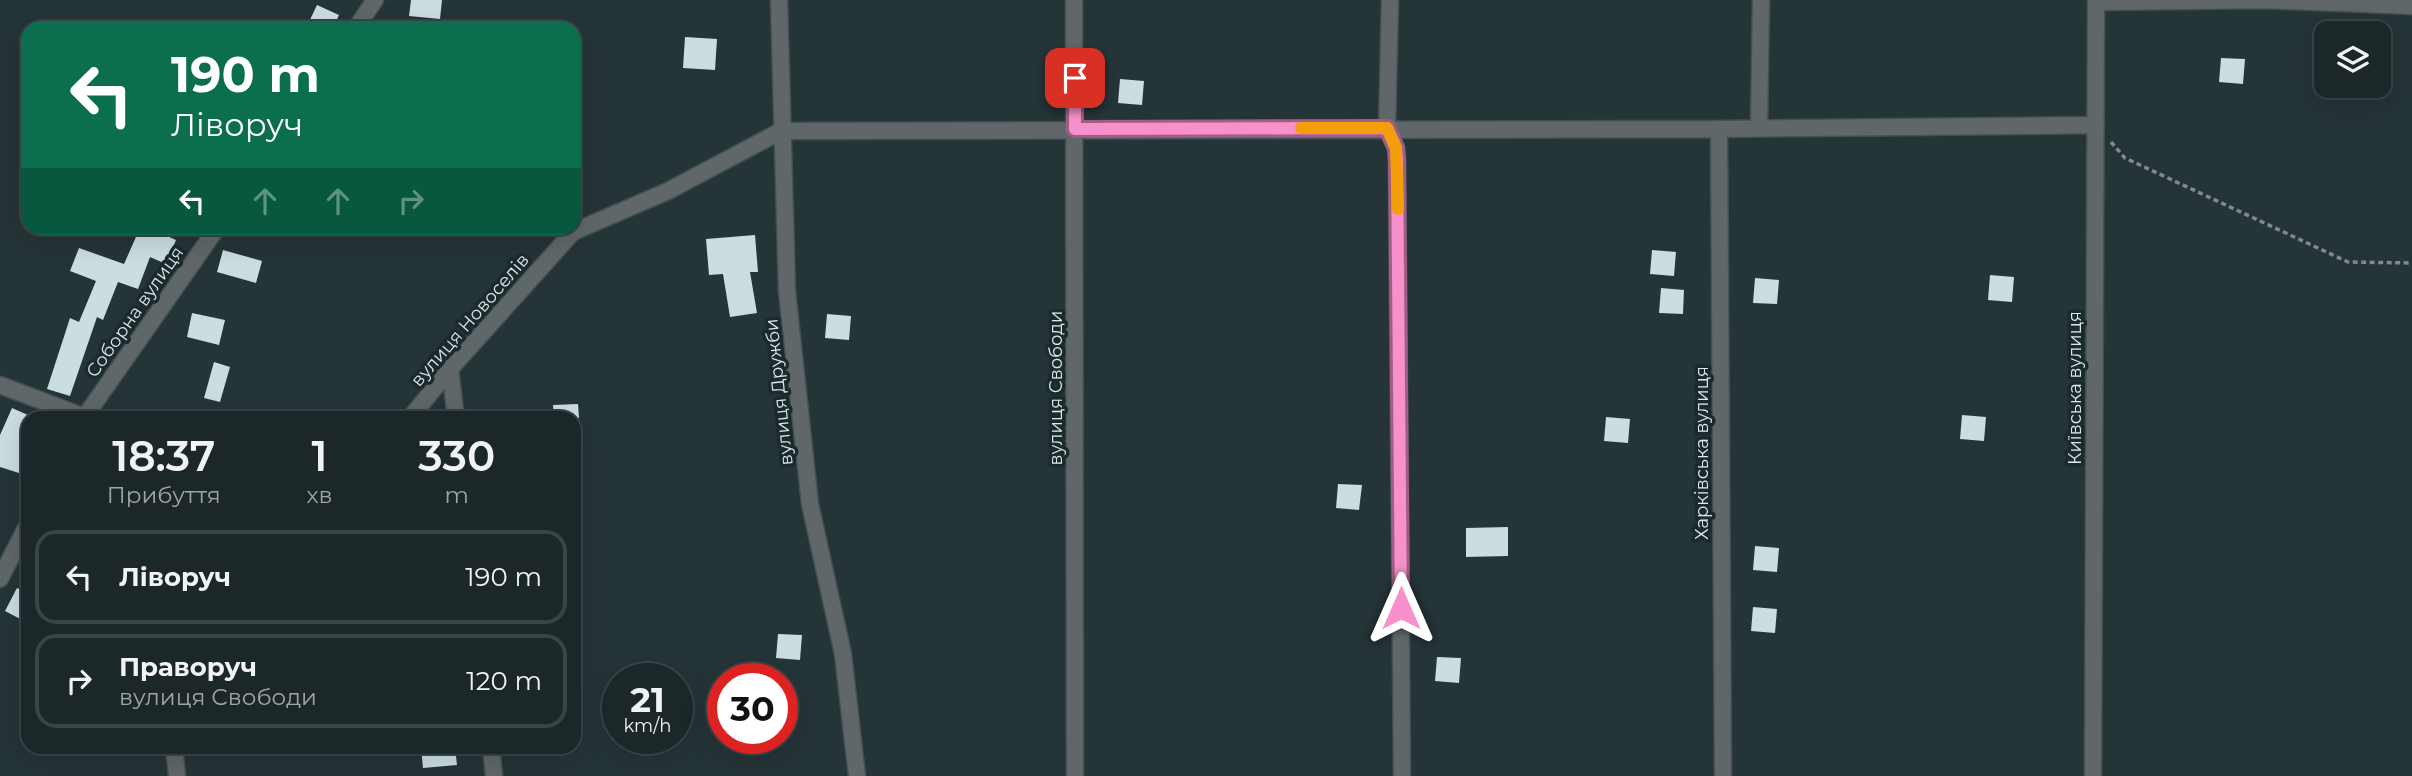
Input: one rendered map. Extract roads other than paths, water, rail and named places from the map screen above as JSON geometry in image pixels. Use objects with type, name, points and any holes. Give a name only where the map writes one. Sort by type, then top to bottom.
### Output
[{"type":"street","points":[[361,21],[375,0]]},
{"type":"street","name":"вулиця Дружби","points":[[779,0],[787,291],[809,490],[842,654],[857,776]]},
{"type":"street","name":"вулиця Свободи","points":[[1074,0],[1076,776]]},
{"type":"street","points":[[1390,0],[1387,128],[1396,148],[1397,160],[1402,776]]},
{"type":"street","points":[[1759,128],[1761,0]]},
{"type":"street","points":[[2096,1],[2265,0],[2412,6]]},
{"type":"street","name":"Київська вулиця","points":[[2093,776],[2096,1]]},
{"type":"street","points":[[781,131],[1720,129],[2096,125]]},
{"type":"street","name":"Харківська вулиця","points":[[1720,129],[1723,776]]},
{"type":"street","name":"вулиця Новоселів","points":[[581,229],[668,191],[781,131]]},
{"type":"street","name":"Соборна вулиця","points":[[90,411],[212,235]]},
{"type":"street","name":"вулиця Новоселів","points":[[416,411],[570,235]]},
{"type":"street","points":[[450,369],[455,411]]},
{"type":"street","points":[[0,385],[67,411]]},
{"type":"street","points":[[0,579],[21,538]]},
{"type":"street","points":[[175,754],[177,776]]},
{"type":"street","points":[[492,754],[494,776]]}]
